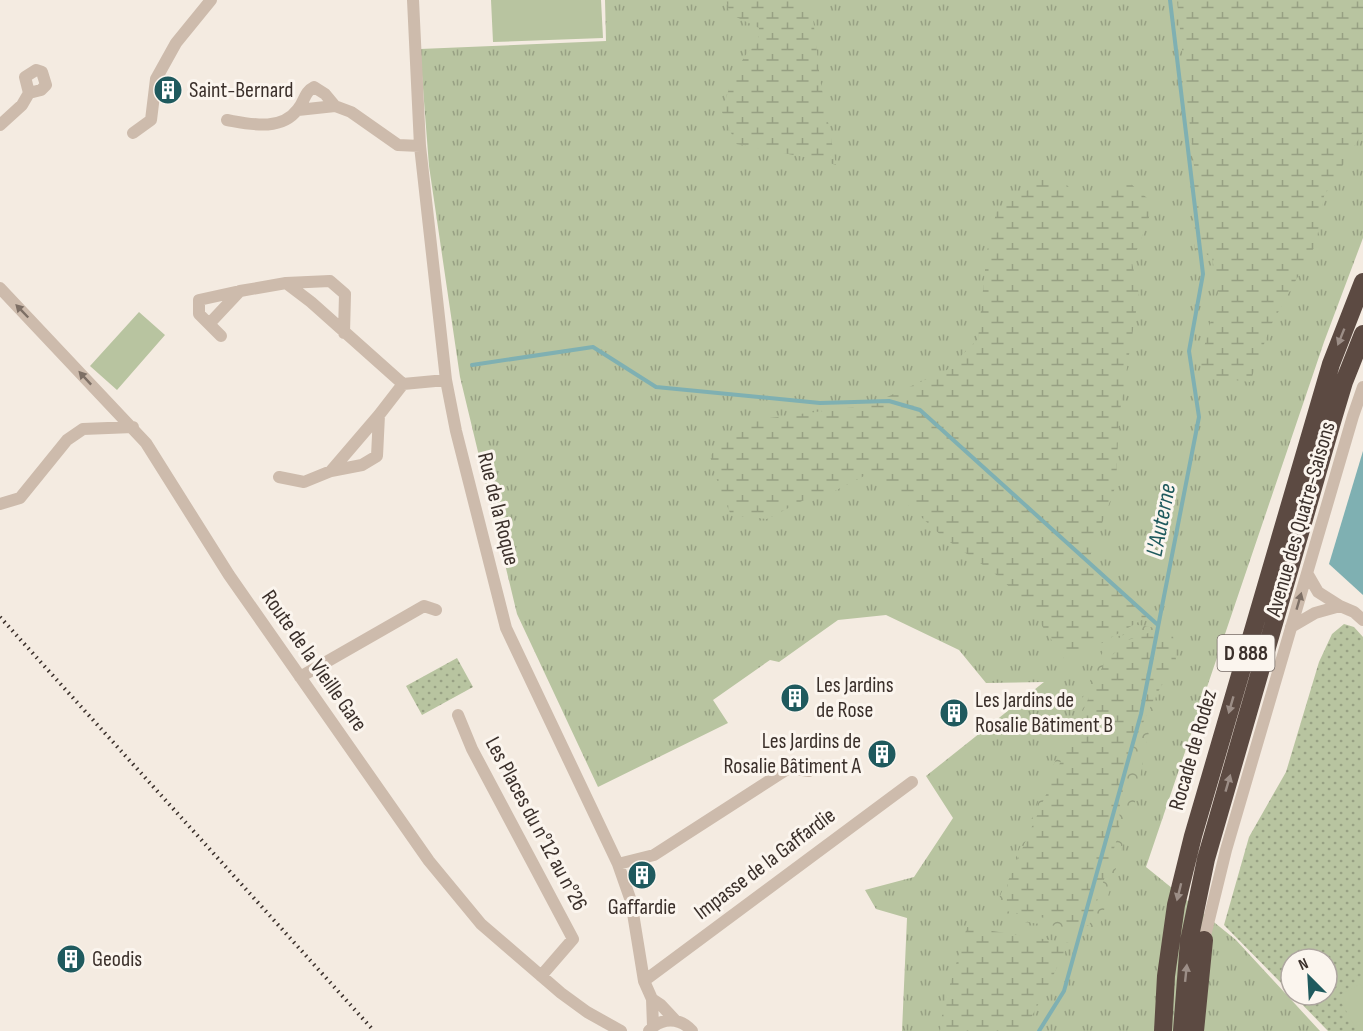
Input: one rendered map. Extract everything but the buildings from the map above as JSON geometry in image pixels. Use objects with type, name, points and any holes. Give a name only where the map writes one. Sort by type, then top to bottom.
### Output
[{"type":"highway","name":"Rocade de Rodez","points":[[1163,1031],[1166,976],[1174,917],[1193,836],[1328,374],[1363,282]]},
{"type":"highway","name":"Rocade de Rodez","points":[[1182,1031],[1189,941],[1206,860],[1332,422],[1344,382],[1363,334]]},
{"type":"highway","points":[[1195,1031],[1204,940]]},
{"type":"street","points":[[133,133],[150,120],[156,79],[176,43],[212,0]]},
{"type":"street","name":"Rue de la Roque","points":[[413,0],[420,146],[446,380],[458,439],[506,628],[618,864],[631,901],[644,981],[652,999],[651,1029]]},
{"type":"street","points":[[298,110],[308,90],[314,87],[325,94],[335,106]]},
{"type":"street","points":[[0,125],[22,105],[29,93]]},
{"type":"street","points":[[227,120],[261,125],[279,122],[298,110],[335,106],[351,112],[398,146],[420,146]]},
{"type":"street","points":[[221,336],[199,314],[199,300],[286,282],[330,280],[345,294],[344,333]]},
{"type":"street","points":[[286,282],[403,384],[446,380]]},
{"type":"street","name":"Route de la Vieille Gare","points":[[0,288],[146,442],[229,575],[429,861],[481,924],[587,1012],[621,1031]]},
{"type":"street","points":[[209,324],[240,291]]},
{"type":"street","points":[[331,471],[380,415],[403,384]]},
{"type":"street","name":"Avenue des Quatre-Saisons","points":[[1204,940],[1226,850],[1363,387]]},
{"type":"street","points":[[279,477],[304,482],[331,471],[362,465],[377,456],[380,415]]},
{"type":"street","points":[[0,504],[20,498],[67,440],[83,429],[133,427]]},
{"type":"street","points":[[1307,573],[1318,592],[1354,612],[1363,620]]},
{"type":"street","points":[[300,676],[424,606],[436,610]]},
{"type":"street","points":[[1291,627],[1315,613],[1340,606]]},
{"type":"street","name":"Les Places du n°12 au n°26","points":[[458,715],[472,749],[573,939],[541,976]]},
{"type":"street","points":[[618,864],[654,855],[789,768],[809,771]]},
{"type":"street","name":"Impasse de la Gaffardie","points":[[644,981],[912,782]]},
{"type":"street","name":"Rue de la Roque","points":[[652,999],[662,1005],[675,1020],[683,1023],[692,1031]]},
{"type":"street","points":[[651,1029],[660,1022],[675,1020]]},
{"type":"green space","points":[[491,0],[601,0],[603,38],[493,42]]},
{"type":"green space","points":[[605,0],[1363,0],[1363,238],[1324,342],[1146,867],[1236,940],[1279,987],[1279,1007],[1298,1007],[1320,1031],[902,1031],[907,918],[876,909],[865,890],[914,877],[953,818],[926,776],[1044,682],[986,683],[959,650],[886,615],[838,620],[779,662],[770,660],[713,700],[728,723],[598,787],[517,614],[460,377],[429,166],[420,49],[606,41]]},
{"type":"green space","points":[[726,0],[807,0],[813,18],[820,79],[836,165],[736,144],[722,112],[733,75],[747,53],[758,42],[759,28],[730,14]]},
{"type":"green space","points":[[1177,0],[1363,0],[1363,132],[1324,196],[1316,244],[1271,325],[1250,382],[1202,376],[1200,363],[1218,293],[1212,257],[1195,249],[1194,166]]},
{"type":"green space","points":[[1042,178],[1063,181],[1089,208],[1124,178],[1154,204],[1132,263],[1139,293],[1119,417],[1116,485],[1089,559],[1147,617],[1067,663],[1026,602],[993,572],[944,538],[883,482],[866,475],[823,497],[808,498],[767,519],[731,515],[719,487],[710,456],[737,426],[754,420],[869,405],[947,370],[978,339],[987,251],[997,209],[1025,192]]},
{"type":"green space","points":[[139,312],[165,335],[117,390],[90,366]]},
{"type":"green space","points":[[1344,624],[1354,627],[1363,637],[1363,1031],[1328,1031],[1305,1007],[1339,1007],[1339,947],[1279,947],[1279,981],[1224,925],[1249,837],[1286,772],[1319,662],[1332,634]]},
{"type":"green space","points":[[1137,625],[1169,630],[1135,802],[1098,931],[991,918],[1104,649]]},
{"type":"green space","points":[[1157,630],[1173,636],[1176,660],[1154,699],[1121,771],[1119,833],[1089,926],[1006,911],[1008,881],[1104,663],[1128,640]]},
{"type":"green space","points":[[457,658],[473,687],[422,715],[406,686]]},
{"type":"green space","points":[[967,927],[1069,943],[1024,1031],[940,1031],[943,1008]]},
{"type":"green space","points":[[1360,984],[1363,989],[1363,1031],[1357,1031],[1339,995]]},
{"type":"water","points":[[1363,451],[1363,595],[1329,564]]},
{"type":"waterway","name":"L'Auterne","points":[[1039,1031],[1064,991],[1141,714],[1199,417],[1189,351],[1203,274],[1170,0]]},
{"type":"waterway","points":[[472,365],[593,347],[656,387],[820,403],[889,401],[920,410],[1158,625]]},
{"type":"railway","points":[[0,617],[374,1031]]},
{"type":"place","name":"Saint-Bernard","points":[[168,90]]},
{"type":"place","name":"Les Jardins de Rose","points":[[795,698]]},
{"type":"place","name":"Les Jardins de Rosalie Bâtiment B","points":[[954,713]]},
{"type":"place","name":"Les Jardins de Rosalie Bâtiment A","points":[[882,754]]},
{"type":"place","name":"Gaffardie","points":[[642,875]]},
{"type":"place","name":"Geodis","points":[[71,959]]}]
